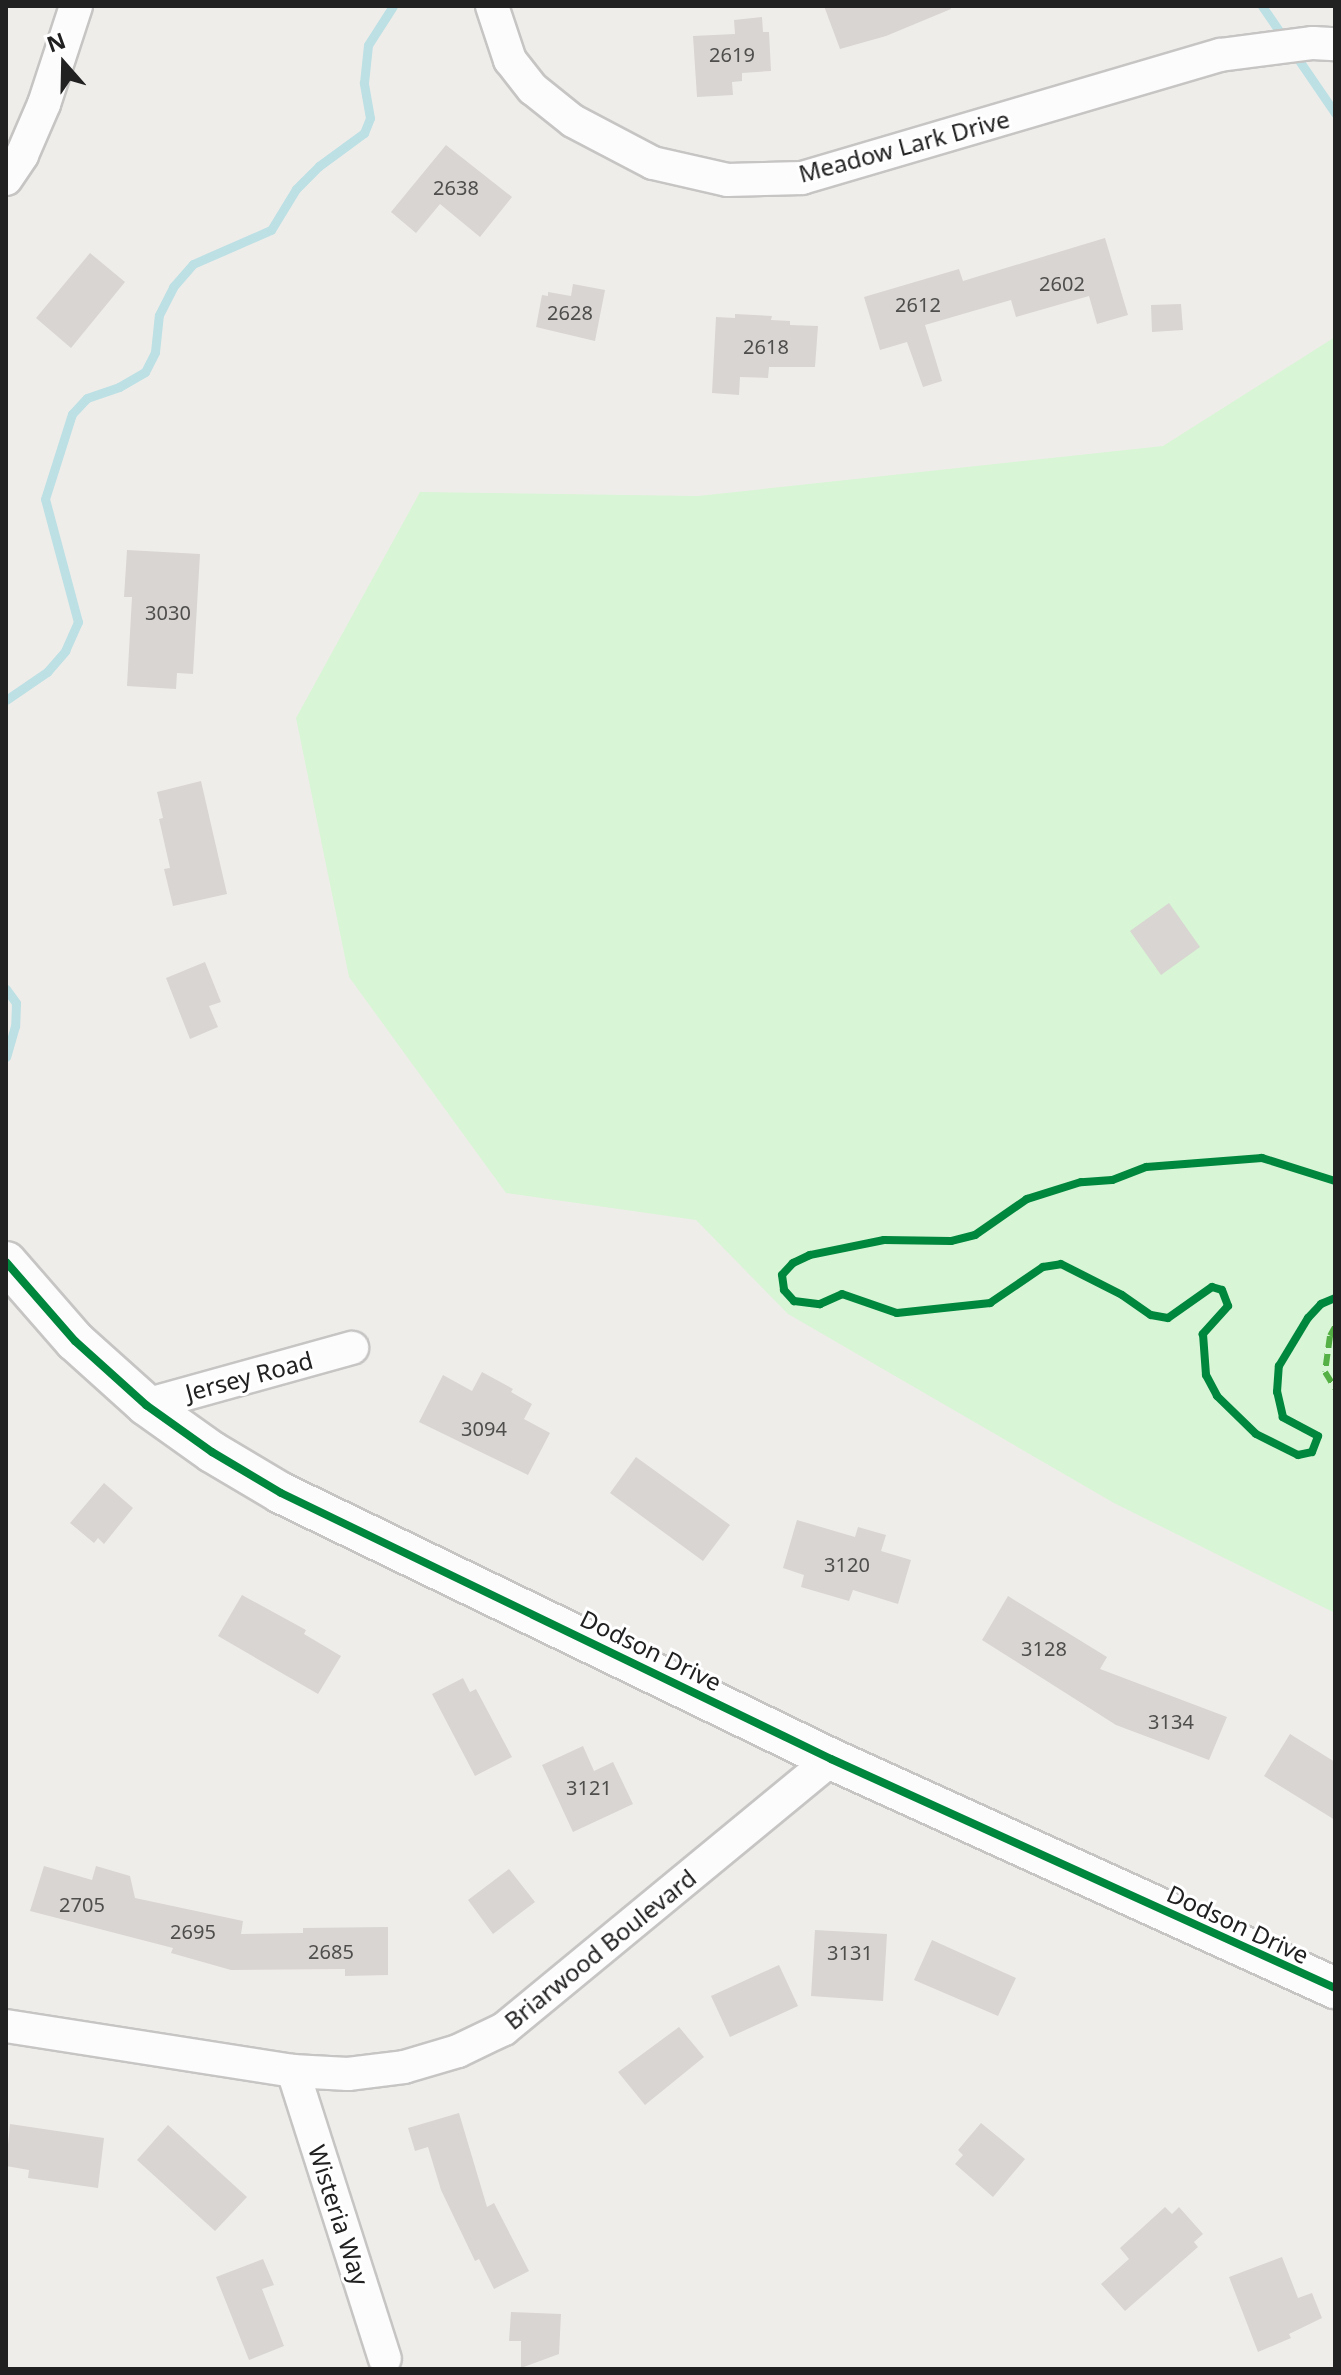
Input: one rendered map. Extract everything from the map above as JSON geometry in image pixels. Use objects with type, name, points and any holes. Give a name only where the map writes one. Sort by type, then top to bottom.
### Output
[{"type":"street","points":[[6,179],[22,155],[44,104],[76,6]]},
{"type":"street","name":"Meadow Lark Drive","points":[[492,6],[510,60],[533,89],[573,121],[653,163],[727,180],[802,178],[1220,55],[1313,43],[1335,44]]},
{"type":"street","name":"Dodson Drive","points":[[6,1262],[75,1341],[146,1405],[212,1452],[281,1493],[831,1759],[1335,1988]]},
{"type":"street","name":"Jersey Road","points":[[146,1405],[352,1348]]},
{"type":"street","name":"Briarwood Boulevard","points":[[6,2026],[293,2071],[348,2074],[404,2067],[458,2051],[504,2029],[831,1759]]},
{"type":"street","name":"Wisteria Way","points":[[293,2071],[385,2359]]},
{"type":"green space","points":[[1335,337],[1335,1613],[1114,1503],[788,1314],[696,1220],[506,1193],[349,977],[296,718],[420,492],[698,496],[1163,446]]},
{"type":"building","points":[[824,6],[950,6],[951,9],[886,36],[840,49]]},
{"type":"building","points":[[762,17],[763,32],[769,32],[771,71],[742,73],[742,81],[732,82],[733,95],[697,97],[693,36],[735,34],[734,20]]},
{"type":"building","points":[[446,145],[512,197],[480,237],[440,204],[416,233],[391,212]]},
{"type":"building","points":[[1105,238],[1128,315],[1097,324],[1089,296],[1016,317],[1011,300],[925,325],[942,381],[923,387],[907,342],[880,350],[864,297],[959,269],[963,281]]},
{"type":"building","points":[[90,253],[125,282],[71,348],[36,318]]},
{"type":"building","points":[[573,284],[605,290],[595,341],[536,327],[542,295],[548,296],[548,292],[571,296]]},
{"type":"building","points":[[1181,304],[1183,330],[1152,332],[1151,305]]},
{"type":"building","points":[[735,314],[772,316],[771,320],[790,321],[790,325],[818,326],[815,367],[769,367],[768,378],[740,377],[739,395],[712,393],[716,317],[735,318]]},
{"type":"building","points":[[127,550],[200,554],[193,674],[177,673],[176,689],[127,686],[132,597],[124,597]]},
{"type":"building","points":[[201,781],[227,894],[173,906],[164,869],[170,868],[159,819],[163,818],[157,792]]},
{"type":"building","points":[[1169,903],[1200,947],[1161,975],[1130,931]]},
{"type":"building","points":[[205,962],[221,1002],[209,1006],[218,1027],[190,1039],[166,978]]},
{"type":"building","points":[[482,1372],[532,1404],[524,1419],[550,1433],[528,1475],[419,1422],[443,1375],[472,1391]]},
{"type":"building","points":[[636,1457],[730,1525],[703,1561],[610,1493]]},
{"type":"building","points":[[104,1483],[133,1508],[104,1544],[98,1538],[94,1543],[70,1523]]},
{"type":"building","points":[[797,1520],[855,1537],[858,1527],[886,1535],[881,1551],[911,1560],[898,1604],[853,1590],[849,1601],[801,1587],[804,1575],[783,1568]]},
{"type":"building","points":[[242,1595],[306,1630],[304,1634],[341,1656],[318,1694],[218,1636]]},
{"type":"building","points":[[1008,1596],[1107,1657],[1100,1669],[1227,1717],[1209,1760],[1116,1725],[982,1640]]},
{"type":"building","points":[[463,1678],[470,1692],[476,1689],[512,1757],[475,1776],[432,1694]]},
{"type":"building","points":[[1290,1734],[1335,1762],[1335,1820],[1264,1776]]},
{"type":"building","points":[[583,1746],[594,1771],[613,1762],[633,1804],[573,1832],[542,1765]]},
{"type":"building","points":[[44,1866],[92,1880],[96,1866],[130,1876],[135,1898],[243,1921],[241,1934],[303,1933],[303,1928],[388,1927],[388,1975],[345,1976],[345,1969],[231,1970],[171,1953],[173,1948],[30,1911]]},
{"type":"building","points":[[509,1869],[535,1902],[493,1934],[468,1900]]},
{"type":"building","points":[[815,1930],[887,1934],[883,2001],[811,1996]]},
{"type":"building","points":[[932,1940],[1016,1978],[998,2016],[914,1980]]},
{"type":"building","points":[[779,1965],[798,2006],[730,2037],[711,1996]]},
{"type":"building","points":[[679,2027],[704,2057],[645,2105],[618,2072]]},
{"type":"building","points":[[459,2113],[487,2207],[494,2203],[529,2271],[494,2289],[479,2259],[475,2261],[441,2190],[428,2147],[415,2151],[408,2128]]},
{"type":"building","points":[[981,2123],[1025,2159],[993,2197],[955,2164],[963,2155],[958,2150]]},
{"type":"building","points":[[10,2124],[104,2138],[98,2188],[28,2178],[29,2170],[6,2166]]},
{"type":"building","points":[[168,2125],[247,2197],[215,2231],[137,2160]]},
{"type":"building","points":[[1165,2207],[1172,2214],[1179,2207],[1203,2234],[1194,2242],[1198,2247],[1125,2311],[1101,2284],[1129,2259],[1120,2248]]},
{"type":"building","points":[[1282,2257],[1298,2298],[1312,2293],[1322,2318],[1289,2334],[1291,2338],[1258,2352],[1229,2277]]},
{"type":"building","points":[[263,2259],[274,2285],[262,2289],[284,2346],[249,2360],[216,2277]]},
{"type":"building","points":[[511,2312],[561,2314],[559,2354],[521,2368],[521,2341],[509,2341]]},
{"type":"waterway","points":[[6,700],[47,672],[65,651],[78,622],[45,499],[72,414],[87,398],[119,387],[145,372],[155,352],[159,315],[173,287],[193,264],[271,230],[296,189],[319,166],[364,133],[370,118],[364,83],[368,45],[393,6]]},
{"type":"waterway","points":[[1262,6],[1286,41]]},
{"type":"waterway","points":[[1294,53],[1335,113]]},
{"type":"waterway","points":[[6,989],[16,1003],[15,1026],[6,1057]]},
{"type":"marked path","points":[[1335,1327],[1330,1336],[1325,1372],[1335,1388]]},
{"type":"cycle path","points":[[1335,1181],[1262,1158],[1146,1167],[1112,1180],[1081,1182],[1027,1199],[975,1235],[951,1241],[884,1240],[810,1255],[793,1263],[782,1275],[784,1290],[794,1301],[820,1304],[842,1294],[897,1313],[990,1303],[1043,1267],[1061,1264],[1122,1295],[1151,1315],[1168,1318],[1212,1287],[1222,1290],[1228,1306],[1203,1334],[1206,1375],[1217,1396],[1256,1434],[1298,1455],[1312,1452],[1318,1436],[1283,1417],[1277,1392],[1279,1366],[1308,1318],[1321,1304],[1335,1298]]},
{"type":"cycle path","points":[[6,1262],[75,1341],[146,1405],[212,1452],[281,1493],[831,1759],[1335,1988]]}]
